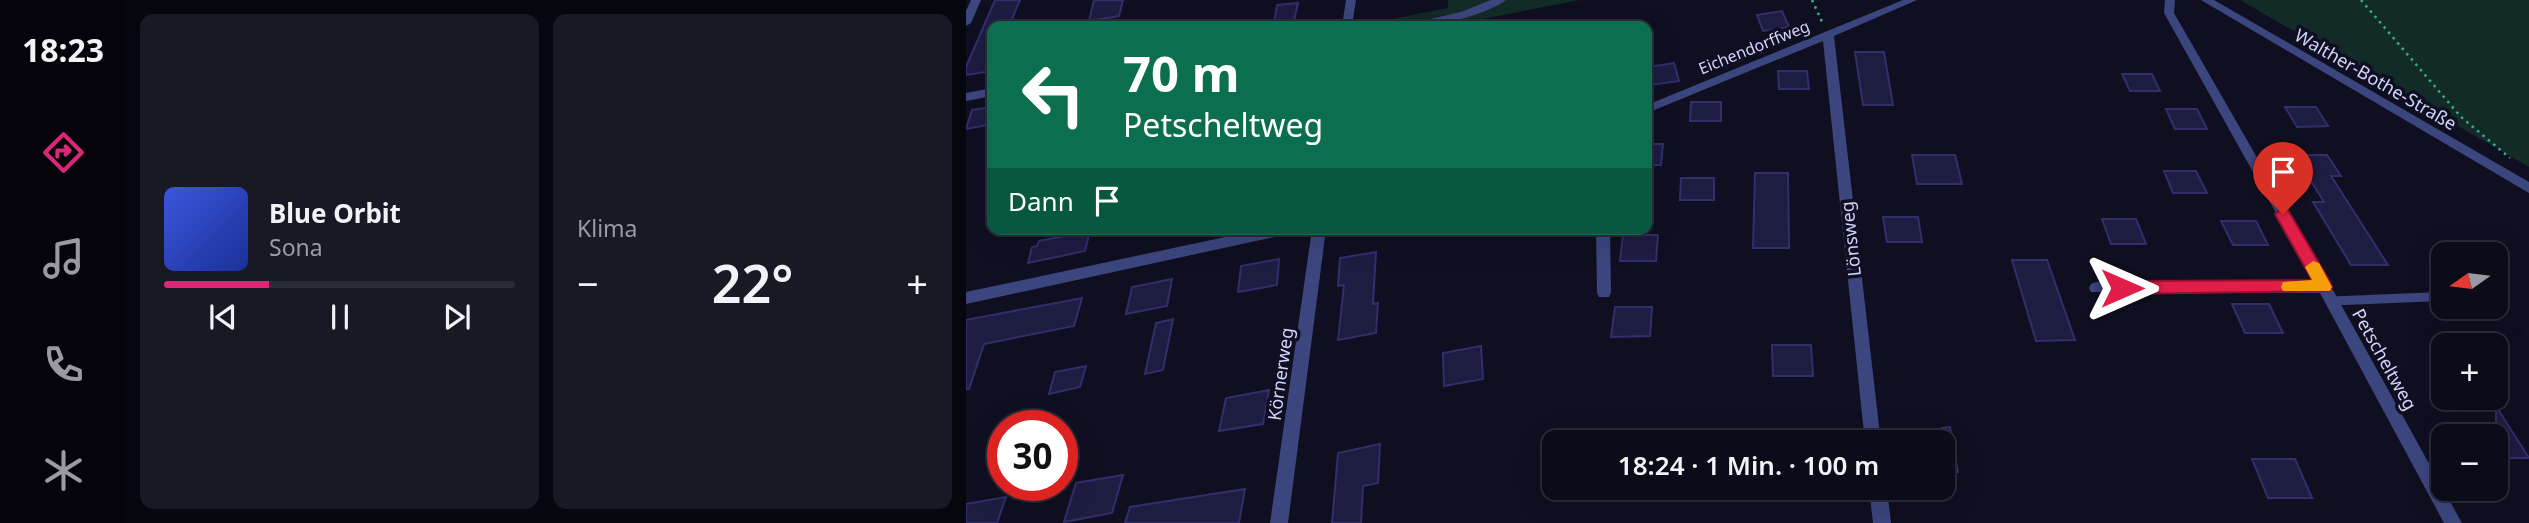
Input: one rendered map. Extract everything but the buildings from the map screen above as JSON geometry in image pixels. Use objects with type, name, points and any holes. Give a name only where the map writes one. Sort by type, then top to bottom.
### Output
[{"type":"street","points":[[966,23],[976,0]]},
{"type":"street","points":[[1346,21],[1351,0]]},
{"type":"street","points":[[1434,21],[1464,14],[1501,0]]},
{"type":"street","name":"Eichendorffweg","points":[[1652,106],[1912,0]]},
{"type":"street","name":"Petscheltweg","points":[[2170,0],[2169,13],[2332,301],[2453,523]]},
{"type":"street","name":"Walther-Bothe-Straße","points":[[2206,0],[2529,188]]},
{"type":"street","name":"Lönsweg","points":[[1828,36],[1872,430]]},
{"type":"street","points":[[966,97],[987,93]]},
{"type":"street","points":[[966,299],[1260,235]]},
{"type":"street","name":"Körnerweg","points":[[1279,523],[1318,235]]},
{"type":"street","points":[[1603,235],[1604,293]]},
{"type":"street","points":[[2096,288],[2324,287]]},
{"type":"street","points":[[1879,500],[1882,523]]},
{"type":"lane","points":[[2332,301],[2429,297]]},
{"type":"path","points":[[1812,0],[1828,36]]},
{"type":"path","points":[[2361,0],[2461,117],[2513,161],[2506,175]]},
{"type":"green space","points":[[1448,0],[1579,0],[1473,21],[1382,21],[1448,8]]},
{"type":"green space","points":[[2240,0],[2529,0],[2529,167]]},
{"type":"slow traffic","points":[[2289,287],[2324,287],[2313,267]]},
{"type":"route","points":[[2122,288],[2324,287],[2283,214]]}]
